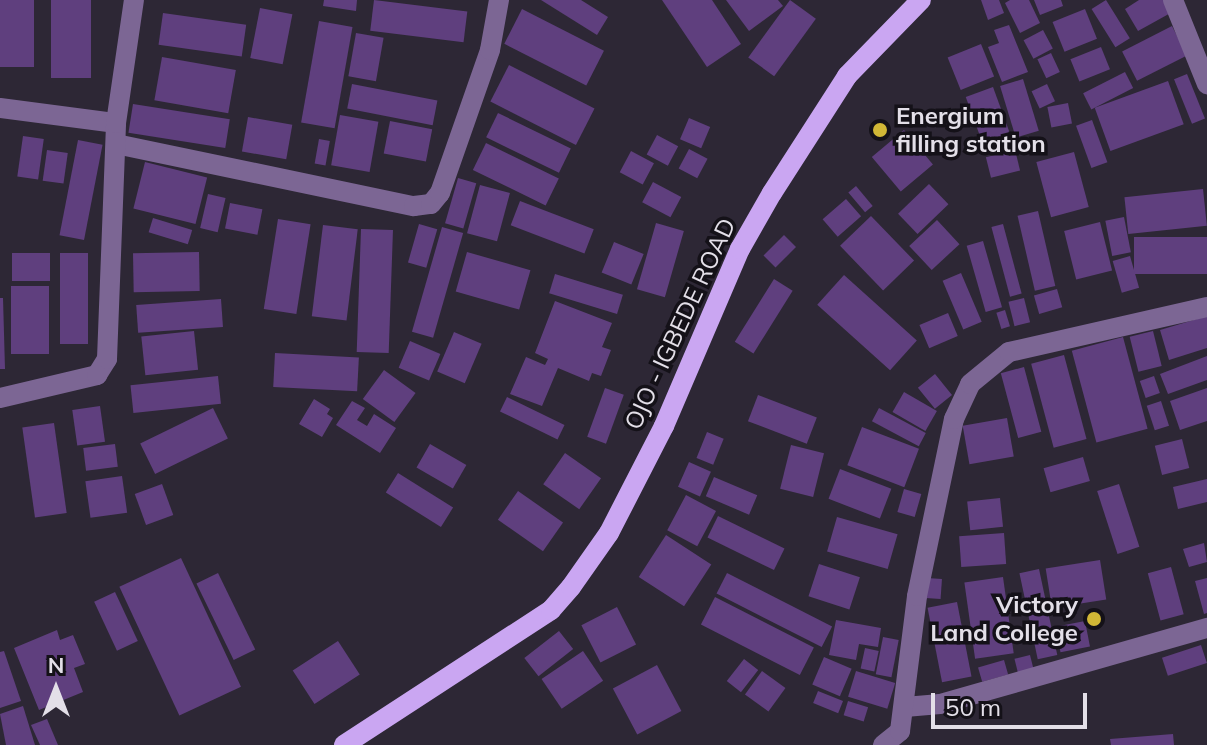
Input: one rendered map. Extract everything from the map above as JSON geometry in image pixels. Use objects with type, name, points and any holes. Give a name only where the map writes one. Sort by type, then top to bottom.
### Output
[{"type":"main road","name":"OJO - IGBEDE ROAD","points":[[344,745],[424,696],[551,610],[609,533],[664,426],[740,249],[772,193],[847,76],[921,0]]},
{"type":"street","points":[[0,398],[97,375],[107,359],[116,133],[134,0]]},
{"type":"street","points":[[0,108],[414,206],[431,204],[440,193],[490,50],[499,0]]},
{"type":"street","points":[[1173,0],[1207,84]]},
{"type":"street","points":[[883,745],[900,731],[917,596],[954,419],[970,384],[1009,352],[1207,307]]},
{"type":"street","points":[[905,707],[940,704],[1207,628]]},
{"type":"building","points":[[0,0],[34,0],[34,67],[0,67]]},
{"type":"building","points":[[51,0],[91,0],[91,78],[51,78]]},
{"type":"building","points":[[324,0],[357,0],[356,11],[323,6]]},
{"type":"building","points":[[374,0],[467,11],[464,42],[370,31]]},
{"type":"building","points":[[541,0],[581,0],[608,17],[597,35]]},
{"type":"building","points":[[662,0],[712,0],[741,44],[707,67]]},
{"type":"building","points":[[726,0],[778,0],[783,6],[749,31]]},
{"type":"building","points":[[790,0],[816,19],[774,76],[748,57]]},
{"type":"building","points":[[981,0],[999,0],[1004,13],[988,20]]},
{"type":"building","points":[[1029,0],[1040,23],[1020,33],[1005,3]]},
{"type":"building","points":[[1034,0],[1061,0],[1063,6],[1040,15]]},
{"type":"building","points":[[1106,0],[1130,38],[1115,47],[1092,9]]},
{"type":"building","points":[[1139,0],[1170,0],[1176,10],[1138,31],[1125,9]]},
{"type":"building","points":[[260,8],[292,14],[283,64],[250,58]]},
{"type":"building","points":[[522,9],[604,51],[586,86],[504,44]]},
{"type":"building","points":[[1085,9],[1097,39],[1065,52],[1053,22]]},
{"type":"building","points":[[163,13],[246,25],[242,56],[159,45]]},
{"type":"building","points":[[319,21],[352,27],[335,128],[301,122]]},
{"type":"building","points":[[1009,25],[1028,72],[1002,82],[988,47],[999,43],[994,30]]},
{"type":"building","points":[[1172,26],[1187,55],[1137,81],[1122,51]]},
{"type":"building","points":[[1043,30],[1053,49],[1033,59],[1024,40]]},
{"type":"building","points":[[356,33],[384,38],[376,81],[348,76]]},
{"type":"building","points":[[981,44],[994,76],[961,90],[948,57]]},
{"type":"building","points":[[1101,47],[1110,69],[1079,82],[1070,59]]},
{"type":"building","points":[[1051,53],[1060,72],[1046,78],[1037,59]]},
{"type":"building","points":[[162,57],[236,70],[228,113],[154,100]]},
{"type":"building","points":[[509,65],[595,109],[576,145],[490,102]]},
{"type":"building","points":[[1125,72],[1133,88],[1091,109],[1083,93]]},
{"type":"building","points":[[1187,74],[1205,119],[1192,124],[1174,79]]},
{"type":"building","points":[[1023,79],[1039,131],[1016,138],[1000,86]]},
{"type":"building","points":[[1168,81],[1184,124],[1110,151],[1095,108]]},
{"type":"building","points":[[352,84],[437,101],[433,125],[347,109]]},
{"type":"building","points":[[1047,84],[1055,101],[1040,108],[1032,91]]},
{"type":"building","points":[[993,87],[1012,140],[985,150],[966,97]]},
{"type":"building","points":[[1068,103],[1072,124],[1051,128],[1047,107]]},
{"type":"building","points":[[133,104],[230,119],[225,148],[128,133]]},
{"type":"building","points":[[498,113],[571,149],[559,173],[486,137]]},
{"type":"building","points":[[340,115],[378,122],[370,172],[331,165]]},
{"type":"building","points":[[248,117],[292,125],[286,159],[242,151]]},
{"type":"building","points":[[689,118],[710,127],[701,148],[680,139]]},
{"type":"building","points":[[1092,120],[1107,162],[1091,168],[1076,126]]},
{"type":"building","points":[[390,121],[432,129],[426,162],[384,153]]},
{"type":"building","points":[[904,130],[933,164],[901,191],[872,157]]},
{"type":"building","points":[[657,135],[678,146],[668,166],[647,154]]},
{"type":"building","points":[[23,136],[44,139],[38,180],[17,177]]},
{"type":"building","points":[[319,139],[330,141],[325,166],[315,164]]},
{"type":"building","points":[[78,140],[103,145],[84,240],[59,235]]},
{"type":"building","points":[[486,143],[559,179],[546,205],[473,170]]},
{"type":"building","points":[[689,149],[708,159],[697,178],[679,168]]},
{"type":"building","points":[[47,150],[68,153],[63,184],[43,181]]},
{"type":"building","points":[[1015,150],[1020,170],[991,178],[986,157]]},
{"type":"building","points":[[631,151],[654,163],[643,184],[620,172]]},
{"type":"building","points":[[1074,152],[1089,207],[1051,217],[1036,162]]},
{"type":"building","points":[[145,162],[207,177],[195,224],[133,209]]},
{"type":"building","points":[[458,178],[476,183],[463,228],[445,223]]},
{"type":"building","points":[[653,182],[681,197],[670,217],[642,202]]},
{"type":"building","points":[[929,184],[948,204],[918,234],[898,214]]},
{"type":"building","points":[[480,185],[510,193],[497,241],[467,233]]},
{"type":"building","points":[[856,186],[873,206],[865,212],[848,192]]},
{"type":"building","points":[[1203,189],[1207,226],[1128,234],[1124,197]]},
{"type":"building","points":[[208,194],[226,198],[218,232],[200,228]]},
{"type":"building","points":[[846,199],[861,216],[838,237],[823,219]]},
{"type":"building","points":[[520,201],[594,229],[584,254],[511,225]]},
{"type":"building","points":[[230,203],[262,209],[257,235],[225,229]]},
{"type":"building","points":[[1038,211],[1055,286],[1035,291],[1018,216]]},
{"type":"building","points":[[871,216],[914,261],[883,290],[840,246]]},
{"type":"building","points":[[1124,217],[1131,252],[1112,256],[1105,221]]},
{"type":"building","points":[[153,218],[192,230],[188,244],[149,232]]},
{"type":"building","points":[[278,219],[311,224],[296,314],[264,309]]},
{"type":"building","points":[[937,220],[960,244],[932,270],[909,246]]},
{"type":"building","points":[[1100,222],[1112,271],[1076,279],[1064,231]]},
{"type":"building","points":[[656,223],[684,231],[665,297],[637,289]]},
{"type":"building","points":[[419,224],[437,229],[426,268],[408,262]]},
{"type":"building","points":[[1003,224],[1022,294],[1010,297],[991,227]]},
{"type":"building","points":[[323,225],[358,229],[347,321],[312,316]]},
{"type":"building","points":[[442,227],[463,233],[433,338],[412,332]]},
{"type":"building","points":[[361,229],[393,230],[389,353],[357,352]]},
{"type":"building","points":[[784,235],[796,247],[776,268],[763,256]]},
{"type":"building","points":[[1134,237],[1207,237],[1207,274],[1134,274]]},
{"type":"building","points":[[983,241],[1002,307],[986,312],[967,246]]},
{"type":"building","points":[[614,242],[644,254],[631,285],[602,273]]},
{"type":"building","points":[[199,252],[200,291],[134,292],[133,253]]},
{"type":"building","points":[[467,252],[530,270],[519,310],[456,291]]},
{"type":"building","points":[[12,253],[50,253],[50,281],[12,281]]},
{"type":"building","points":[[60,253],[88,253],[88,344],[60,344]]},
{"type":"building","points":[[1130,256],[1139,288],[1122,293],[1113,261]]},
{"type":"building","points":[[961,273],[982,322],[963,330],[943,281]]},
{"type":"building","points":[[555,274],[623,295],[617,314],[549,293]]},
{"type":"building","points":[[844,275],[917,341],[890,370],[817,305]]},
{"type":"building","points":[[774,279],[793,291],[753,353],[735,342]]},
{"type":"building","points":[[11,286],[49,286],[49,354],[11,354]]},
{"type":"building","points":[[1057,289],[1062,307],[1039,314],[1034,296]]},
{"type":"building","points":[[0,298],[3,298],[5,369],[0,369]]},
{"type":"building","points":[[1024,298],[1030,322],[1015,326],[1008,302]]},
{"type":"building","points":[[221,299],[223,327],[138,333],[136,305]]},
{"type":"building","points":[[555,301],[612,323],[602,347],[611,350],[601,376],[592,373],[589,381],[558,368],[542,406],[510,394],[526,357],[545,365],[548,359],[535,353]]},
{"type":"building","points":[[1005,310],[1010,326],[1001,329],[996,313]]},
{"type":"building","points":[[948,313],[958,336],[929,348],[919,325]]},
{"type":"building","points":[[1207,316],[1207,348],[1169,360],[1160,330]]},
{"type":"building","points":[[194,331],[198,370],[145,375],[141,337]]},
{"type":"building","points":[[1153,331],[1162,366],[1138,372],[1130,337]]},
{"type":"building","points":[[454,332],[482,344],[465,383],[437,372]]},
{"type":"building","points":[[1123,337],[1148,429],[1096,442],[1072,351]]},
{"type":"building","points":[[410,341],[440,354],[429,381],[399,368]]},
{"type":"building","points":[[275,353],[359,357],[357,391],[273,387]]},
{"type":"building","points":[[1064,355],[1087,439],[1054,448],[1031,364]]},
{"type":"building","points":[[1207,356],[1207,380],[1168,394],[1160,374]]},
{"type":"building","points":[[1024,367],[1041,432],[1018,438],[1001,373]]},
{"type":"building","points":[[384,370],[416,393],[394,422],[363,399]]},
{"type":"building","points":[[935,374],[952,395],[935,409],[918,388]]},
{"type":"building","points":[[218,376],[221,404],[133,413],[130,385]]},
{"type":"building","points":[[1154,376],[1160,393],[1146,398],[1140,381]]},
{"type":"building","points":[[605,388],[624,395],[606,444],[587,437]]},
{"type":"building","points":[[1207,388],[1207,421],[1180,430],[1170,401]]},
{"type":"building","points":[[904,392],[937,411],[925,431],[892,412]]},
{"type":"building","points":[[758,395],[817,418],[807,444],[748,421]]},
{"type":"building","points":[[507,397],[565,425],[558,439],[500,411]]},
{"type":"building","points":[[314,399],[330,409],[327,414],[333,418],[322,437],[299,424]]},
{"type":"building","points":[[352,401],[365,408],[357,420],[367,426],[374,414],[396,428],[380,453],[336,425]]},
{"type":"building","points":[[1161,401],[1169,426],[1155,430],[1147,406]]},
{"type":"building","points":[[100,406],[105,442],[77,446],[72,410]]},
{"type":"building","points":[[213,408],[228,439],[155,474],[140,444]]},
{"type":"building","points":[[879,408],[926,433],[919,446],[872,421]]},
{"type":"building","points":[[1007,418],[1014,456],[969,464],[963,426]]},
{"type":"building","points":[[54,423],[67,513],[35,518],[22,427]]},
{"type":"building","points":[[862,427],[919,449],[904,487],[847,465]]},
{"type":"building","points":[[707,432],[724,439],[713,465],[697,458]]},
{"type":"building","points":[[1182,439],[1189,468],[1162,475],[1155,446]]},
{"type":"building","points":[[115,444],[118,467],[86,471],[83,448]]},
{"type":"building","points":[[430,444],[466,465],[453,488],[416,467]]},
{"type":"building","points":[[791,445],[824,453],[813,497],[780,489]]},
{"type":"building","points":[[565,453],[601,478],[579,509],[543,484]]},
{"type":"building","points":[[1083,457],[1090,481],[1050,492],[1044,468]]},
{"type":"building","points":[[689,462],[711,472],[700,496],[678,487]]},
{"type":"building","points":[[840,469],[891,489],[880,519],[829,499]]},
{"type":"building","points":[[398,473],[453,507],[441,527],[386,493]]},
{"type":"building","points":[[122,476],[127,513],[91,518],[85,481]]},
{"type":"building","points":[[714,477],[757,495],[749,515],[706,496]]},
{"type":"building","points":[[1207,479],[1207,502],[1178,509],[1173,487]]},
{"type":"building","points":[[162,484],[173,515],[146,525],[135,494]]},
{"type":"building","points":[[1119,484],[1139,547],[1118,554],[1097,491]]},
{"type":"building","points":[[904,489],[921,494],[915,517],[897,512]]},
{"type":"building","points":[[518,491],[563,523],[543,551],[498,520]]},
{"type":"building","points":[[686,495],[716,511],[697,546],[667,530]]},
{"type":"building","points":[[1000,498],[1003,527],[970,530],[967,501]]},
{"type":"building","points":[[718,516],[785,548],[774,570],[707,538]]},
{"type":"building","points":[[837,517],[898,534],[888,569],[827,552]]},
{"type":"building","points":[[1004,533],[1006,564],[961,567],[959,536]]},
{"type":"building","points":[[666,535],[711,564],[684,606],[639,577]]},
{"type":"building","points":[[1204,543],[1207,562],[1189,567],[1183,549]]},
{"type":"building","points":[[181,558],[241,687],[179,715],[119,587]]},
{"type":"building","points":[[1100,560],[1106,600],[1052,608],[1046,569]]},
{"type":"building","points":[[819,564],[860,577],[849,610],[808,596]]},
{"type":"building","points":[[1171,567],[1184,614],[1160,621],[1148,573]]},
{"type":"building","points":[[1039,569],[1057,655],[1038,659],[1019,573]]},
{"type":"building","points":[[218,573],[255,649],[234,660],[196,584]]},
{"type":"building","points":[[727,573],[832,627],[822,647],[717,593]]},
{"type":"building","points":[[1003,577],[1014,653],[975,659],[964,582]]},
{"type":"building","points":[[927,578],[942,579],[941,599],[926,598]]},
{"type":"building","points":[[1207,578],[1207,613],[1204,614],[1195,581]]},
{"type":"building","points":[[115,592],[138,641],[117,651],[94,602]]},
{"type":"building","points":[[715,597],[814,647],[800,675],[701,625]]},
{"type":"building","points":[[957,602],[972,677],[942,682],[928,608]]},
{"type":"building","points":[[617,607],[636,644],[600,663],[581,625]]},
{"type":"building","points":[[836,620],[881,628],[878,647],[859,644],[856,660],[829,655]]},
{"type":"building","points":[[1085,621],[1090,647],[1061,652],[1056,627]]},
{"type":"building","points":[[57,630],[60,640],[73,635],[85,664],[74,668],[83,692],[39,710],[14,648]]},
{"type":"building","points":[[559,631],[573,649],[538,676],[524,658]]},
{"type":"building","points":[[883,637],[899,640],[891,677],[876,674]]},
{"type":"building","points":[[338,641],[360,675],[314,704],[293,670]]},
{"type":"building","points":[[1201,645],[1207,663],[1168,676],[1162,658]]},
{"type":"building","points":[[865,648],[879,651],[874,671],[861,669]]},
{"type":"building","points":[[4,651],[21,701],[0,708],[0,652]]},
{"type":"building","points":[[583,651],[603,681],[562,709],[542,679]]},
{"type":"building","points":[[1030,655],[1034,671],[1018,674],[1014,659]]},
{"type":"building","points":[[824,657],[852,669],[840,696],[812,685]]},
{"type":"building","points":[[744,659],[758,670],[741,692],[727,681]]},
{"type":"building","points":[[1004,660],[1008,674],[982,682],[978,667]]},
{"type":"building","points":[[657,665],[681,711],[637,734],[613,688]]},
{"type":"building","points":[[762,671],[785,688],[768,712],[745,694]]},
{"type":"building","points":[[856,671],[895,683],[887,709],[848,697]]},
{"type":"building","points":[[818,691],[843,701],[838,713],[813,703]]},
{"type":"building","points":[[848,701],[868,707],[864,721],[844,715]]},
{"type":"building","points":[[23,706],[35,745],[6,745],[0,714]]},
{"type":"building","points":[[47,719],[58,745],[40,745],[31,725]]},
{"type":"building","points":[[1173,734],[1174,745],[1111,745],[1110,739]]},
{"type":"place","name":"Energium filling station","points":[[880,130]]},
{"type":"place","name":"Victory Land College","points":[[1094,619]]}]
